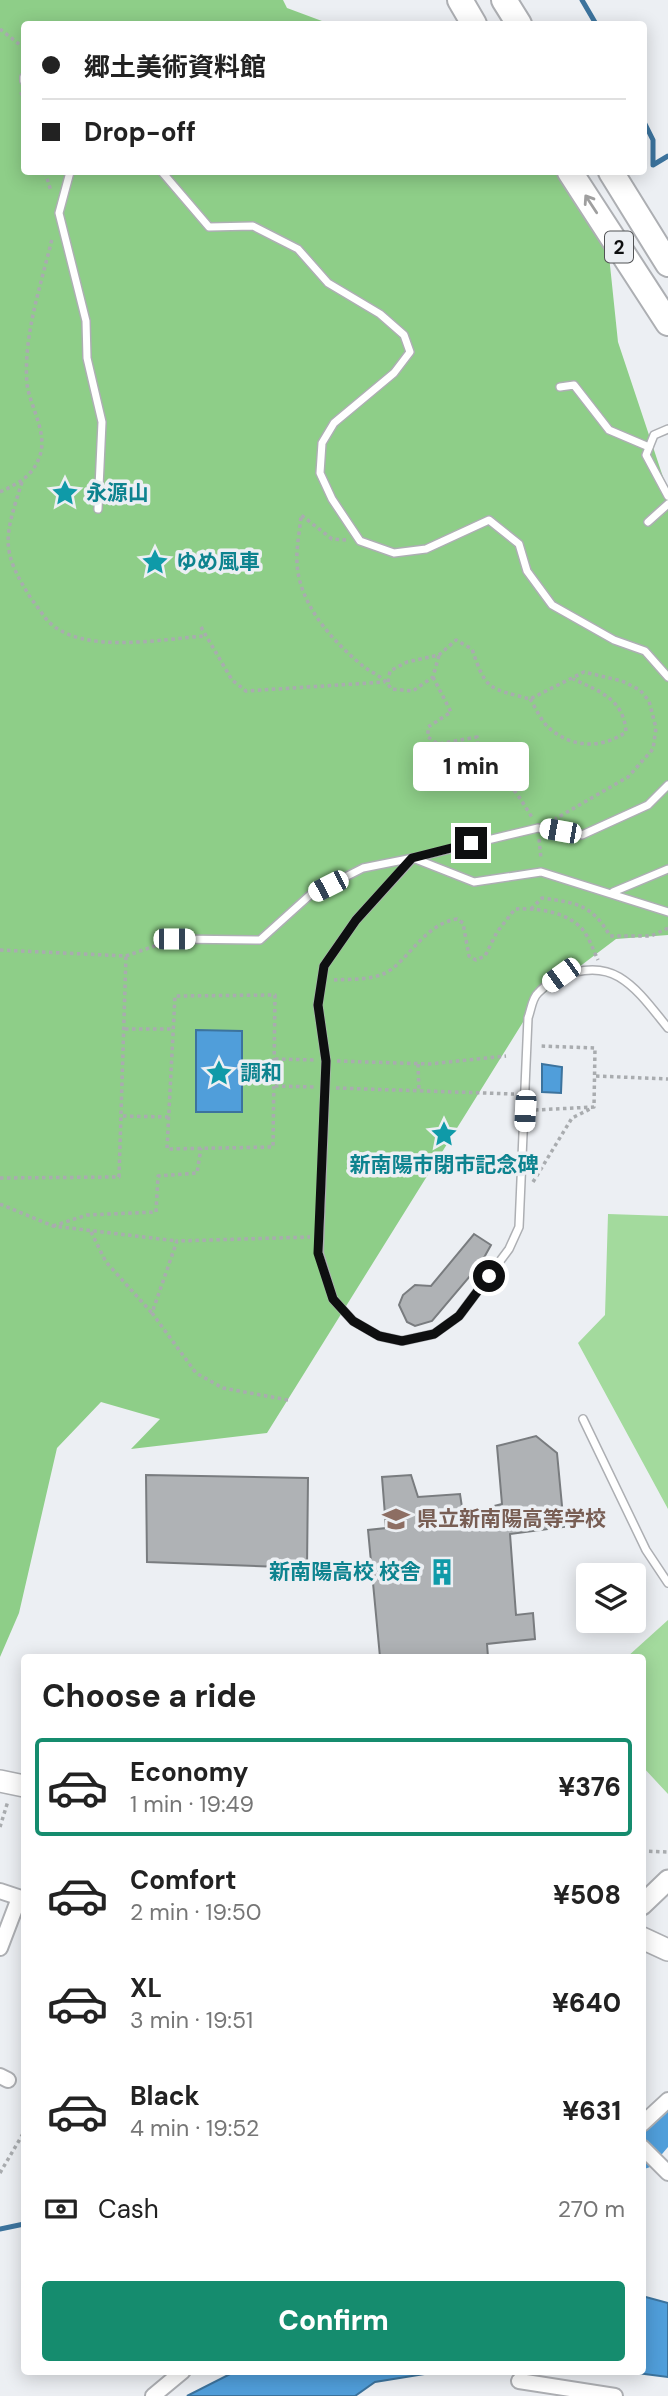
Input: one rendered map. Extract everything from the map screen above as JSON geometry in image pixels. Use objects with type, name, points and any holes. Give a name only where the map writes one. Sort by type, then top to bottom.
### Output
[{"type":"highway","points":[[460,0],[472,21]]},
{"type":"highway","points":[[504,0],[517,21]]},
{"type":"highway","name":"2","points":[[571,175],[668,323]]},
{"type":"highway","name":"2","points":[[613,175],[668,264]]},
{"type":"main road","points":[[0,1780],[21,1785]]},
{"type":"main road","points":[[646,1940],[668,1950]]},
{"type":"street","points":[[646,1901],[668,1880]]},
{"type":"street","points":[[0,1891],[21,1898]]},
{"type":"street","points":[[0,1948],[21,1900]]},
{"type":"street","points":[[646,2120],[668,2099]]},
{"type":"street","points":[[646,2151],[664,2169]]},
{"type":"street","points":[[153,2396],[178,2375]]},
{"type":"street","points":[[519,2381],[615,2396]]},
{"type":"lane","points":[[69,175],[59,213],[86,321],[87,358],[102,422],[98,509]]},
{"type":"lane","points":[[165,175],[209,227],[253,226],[298,249],[328,283],[380,314],[404,335],[410,352],[394,373],[334,423],[322,443],[320,473],[332,499],[360,541],[394,554],[426,549],[489,520],[519,544],[527,571],[552,605],[614,640],[645,651],[668,677]]},
{"type":"lane","points":[[560,387],[574,385],[609,430],[649,447]]},
{"type":"lane","points":[[668,429],[654,435],[646,454],[668,496]]},
{"type":"lane","points":[[648,522],[668,504]]},
{"type":"lane","points":[[174,939],[260,940],[310,895],[363,868],[538,828],[582,835],[648,805],[668,785]]},
{"type":"lane","points":[[412,858],[474,882],[541,872],[612,892],[668,912]]},
{"type":"lane","points":[[412,858],[356,920],[324,966],[321,981],[318,1005],[326,1061],[326,1087],[318,1253],[333,1299],[353,1321],[379,1336],[402,1341],[434,1334],[459,1316],[509,1250],[519,1227],[528,1018],[536,994],[561,975],[595,969],[604,971],[617,975],[632,988],[668,1028]]},
{"type":"lane","points":[[612,892],[668,869]]},
{"type":"lane","points":[[583,1419],[646,1550],[668,1583]]},
{"type":"path","points":[[0,29],[21,46]]},
{"type":"path","points":[[46,175],[54,199]]},
{"type":"path","points":[[59,213],[36,305],[27,361],[28,386],[41,434],[40,456],[22,482],[6,536],[6,555],[12,574],[50,623],[77,638],[116,643],[205,636]]},
{"type":"path","points":[[0,492],[22,482]]},
{"type":"path","points":[[360,541],[332,539],[301,515],[297,564],[302,590],[317,620],[362,666],[388,682]]},
{"type":"path","points":[[201,628],[232,680],[246,691],[388,682]]},
{"type":"path","points":[[439,655],[433,677],[413,691],[391,689],[388,682],[390,671],[407,662],[439,655],[456,640],[472,649],[481,677],[492,689],[530,699],[584,672],[640,690],[649,701],[656,729],[653,748],[628,777],[538,828]]},
{"type":"path","points":[[433,677],[451,712],[428,727],[428,737],[438,744],[477,737],[478,751],[487,767],[505,778],[538,828],[541,872]]},
{"type":"path","points":[[530,699],[547,727],[570,742],[597,744],[613,741],[626,732],[625,719],[619,705],[601,692],[572,678]]},
{"type":"path","points":[[531,908],[542,898],[571,902],[598,916],[610,936],[651,936],[668,928]]},
{"type":"path","points":[[321,981],[386,974],[417,942],[447,920],[457,919],[463,923],[469,956],[476,960],[485,956],[497,932],[515,909],[531,908],[560,915],[581,926],[604,971]]},
{"type":"path","points":[[0,950],[126,956],[174,939]]},
{"type":"path","points":[[0,1178],[118,1177],[123,1116],[126,956]]},
{"type":"path","points":[[275,995],[273,1147],[167,1149],[171,1029],[175,996],[275,995]]},
{"type":"path","points":[[125,1028],[171,1029]]},
{"type":"path","points":[[527,1046],[595,1048],[594,1107]]},
{"type":"path","points":[[275,1059],[418,1064],[506,1056]]},
{"type":"path","points":[[418,1064],[419,1092]]},
{"type":"path","points":[[596,1076],[668,1079]]},
{"type":"path","points":[[275,1086],[526,1094]]},
{"type":"path","points":[[525,1111],[594,1107]]},
{"type":"path","points":[[520,1196],[533,1184],[572,1118],[594,1107]]},
{"type":"path","points":[[123,1116],[169,1117]]},
{"type":"path","points":[[53,1226],[87,1215],[156,1212],[158,1175],[197,1172],[201,1148]]},
{"type":"path","points":[[0,1204],[53,1226],[177,1241],[319,1237]]},
{"type":"path","points":[[90,1232],[106,1262],[152,1313],[196,1373],[223,1388],[288,1400]]},
{"type":"path","points":[[152,1313],[177,1241]]},
{"type":"path","points":[[0,1828],[8,1801]]},
{"type":"path","points":[[646,1851],[668,1852]]},
{"type":"path","points":[[0,2173],[21,2137]]},
{"type":"green space","points":[[0,0],[283,0],[287,8],[322,21],[21,21],[21,175],[580,175],[603,198],[618,342],[668,492],[668,935],[616,939],[538,998],[267,1433],[131,1449],[160,1419],[101,1402],[57,1448],[19,1613],[0,1657]]},
{"type":"green space","points":[[608,1214],[668,1216],[668,1509],[578,1343],[605,1315]]},
{"type":"green space","points":[[668,1620],[668,1794],[646,1770],[646,1654],[630,1654]]},
{"type":"water","points":[[196,1030],[242,1031],[242,1112],[196,1112]]},
{"type":"water","points":[[542,1064],[562,1067],[561,1093],[542,1092]]},
{"type":"water","points":[[646,2297],[668,2303],[668,2377],[646,2374]]},
{"type":"water","points":[[228,2375],[418,2375],[375,2382],[355,2396],[187,2396]]},
{"type":"building","points":[[474,1234],[491,1245],[481,1263],[432,1321],[415,1326],[407,1322],[399,1305],[403,1295],[415,1285],[431,1286]]},
{"type":"building","name":"新南陽高校 校舎","points":[[536,1436],[557,1453],[564,1527],[510,1534],[516,1615],[533,1613],[535,1639],[487,1644],[488,1654],[380,1654],[368,1530],[386,1528],[382,1477],[411,1475],[418,1497],[460,1494],[463,1514],[502,1504],[497,1446]]},
{"type":"building","points":[[146,1475],[308,1478],[307,1568],[147,1562]]},
{"type":"waterway","points":[[582,0],[594,21]]},
{"type":"waterway","points":[[647,128],[653,140],[653,165],[668,156]]},
{"type":"waterway","points":[[646,2148],[668,2122]]},
{"type":"waterway","points":[[0,2229],[21,2225]]},
{"type":"place","name":"永源山","points":[[65,493]]},
{"type":"place","name":"ゆめ風車","points":[[155,562]]},
{"type":"place","name":"調和","points":[[219,1073]]},
{"type":"place","name":"新南陽市閉市記念碑","points":[[444,1134]]},
{"type":"place","name":"県立新南陽高等学校","points":[[396,1519]]},
{"type":"place","name":"新南陽高校 校舎","points":[[442,1572]]},
{"type":"route","points":[[471,843],[412,858],[356,920],[324,966],[318,1005],[326,1061],[326,1087],[318,1253],[333,1299],[353,1321],[379,1336],[402,1341],[434,1334],[459,1316],[489,1276]]}]
